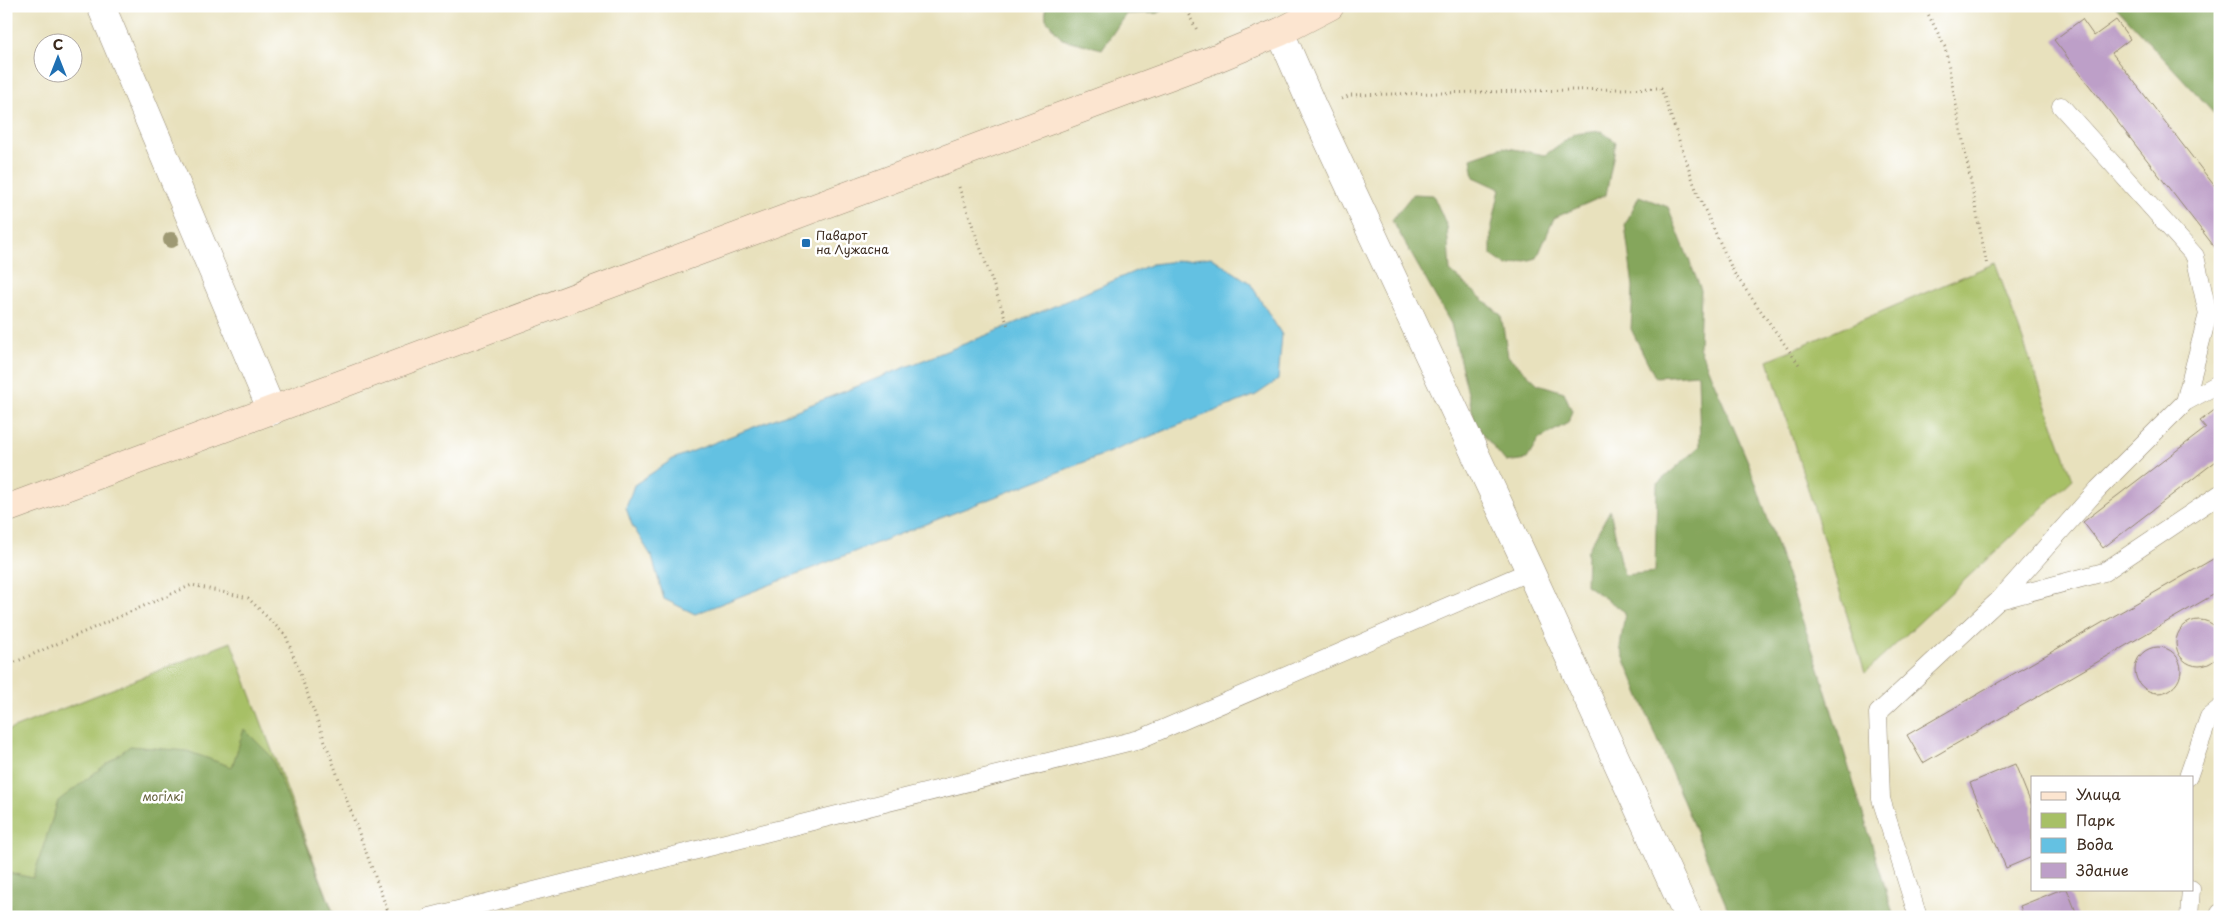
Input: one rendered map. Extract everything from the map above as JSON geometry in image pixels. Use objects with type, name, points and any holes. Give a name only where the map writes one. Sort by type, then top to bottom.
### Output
[{"type":"main road","points":[[6,509],[949,158],[1280,32],[1330,6]]},
{"type":"street","points":[[102,6],[272,411]]},
{"type":"street","points":[[1280,32],[1314,110],[1530,571],[1688,917]]},
{"type":"lane","points":[[2061,106],[2195,256],[2208,314],[2185,402]]},
{"type":"lane","points":[[1918,917],[1881,799],[1878,713],[1999,600],[2098,489],[2185,402],[2220,383]]},
{"type":"lane","points":[[1999,600],[2104,572],[2220,494]]},
{"type":"lane","points":[[430,917],[1140,739],[1530,571]]},
{"type":"lane","points":[[2188,776],[2209,717],[2220,708]]},
{"type":"lane","points":[[2189,917],[2191,890]]},
{"type":"lane","points":[[2218,917],[2220,913]]},
{"type":"path","points":[[1184,6],[1194,26]]},
{"type":"path","points":[[1924,6],[1945,47],[1987,266]]},
{"type":"path","points":[[1314,110],[1350,95],[1661,88],[1698,196],[1734,273],[1800,366]]},
{"type":"path","points":[[949,158],[1008,326]]},
{"type":"path","points":[[6,666],[192,585],[248,598],[286,636],[390,917]]},
{"type":"green space","points":[[1045,6],[1173,6],[1157,13],[1126,14],[1102,49],[1062,39],[1046,19]]},
{"type":"green space","points":[[2115,6],[2220,6],[2220,119]]},
{"type":"green space","points":[[1601,131],[1616,142],[1606,195],[1554,218],[1537,258],[1507,266],[1491,255],[1491,231],[1500,189],[1474,177],[1471,158],[1503,147],[1545,155],[1574,134]]},
{"type":"green space","points":[[1413,194],[1433,195],[1447,226],[1450,271],[1501,315],[1508,356],[1538,384],[1564,392],[1572,411],[1568,423],[1539,439],[1527,459],[1506,462],[1476,426],[1451,324],[1392,220]]},
{"type":"green space","points":[[1639,196],[1668,207],[1701,290],[1699,347],[1749,464],[1820,672],[1894,917],[1731,917],[1620,648],[1625,612],[1586,585],[1587,552],[1610,510],[1624,575],[1655,572],[1657,484],[1700,446],[1698,374],[1655,377],[1631,329],[1633,287],[1625,225]]},
{"type":"green space","points":[[1995,263],[2073,479],[1865,673],[1768,360]]},
{"type":"green space","name":"могілкі","points":[[231,642],[335,917],[6,917],[6,731]]},
{"type":"green space","name":"могілкі","points":[[244,729],[271,756],[335,917],[6,917],[6,872],[33,878],[58,801],[130,746],[187,751],[232,767]]},
{"type":"water","points":[[1211,257],[1250,283],[1282,335],[1278,380],[1256,395],[695,614],[664,599],[652,557],[632,525],[626,508],[634,485],[673,459],[987,335],[1152,264]]},
{"type":"building","points":[[2082,19],[2094,36],[2116,20],[2130,39],[2112,53],[2220,193],[2220,254],[2054,40]]},
{"type":"building","points":[[2220,406],[2220,458],[2103,548],[2083,522],[2206,428],[2200,421]]},
{"type":"building","points":[[2220,555],[2220,591],[1923,763],[1907,735]]},
{"type":"building","points":[[2199,620],[2212,624],[2218,630],[2222,643],[2218,656],[2212,662],[2199,666],[2186,662],[2180,656],[2176,643],[2180,630],[2186,624]]},
{"type":"building","points":[[2158,647],[2171,651],[2177,657],[2181,670],[2177,683],[2171,689],[2158,693],[2145,689],[2139,683],[2135,670],[2139,657],[2145,651]]},
{"type":"building","points":[[2015,764],[2031,804],[2031,857],[2006,868],[1970,783]]},
{"type":"building","points":[[2060,890],[2067,890],[2078,917],[2024,917],[2020,906]]},
{"type":"place","name":"Паварот на Лужасна","points":[[806,243]]}]
